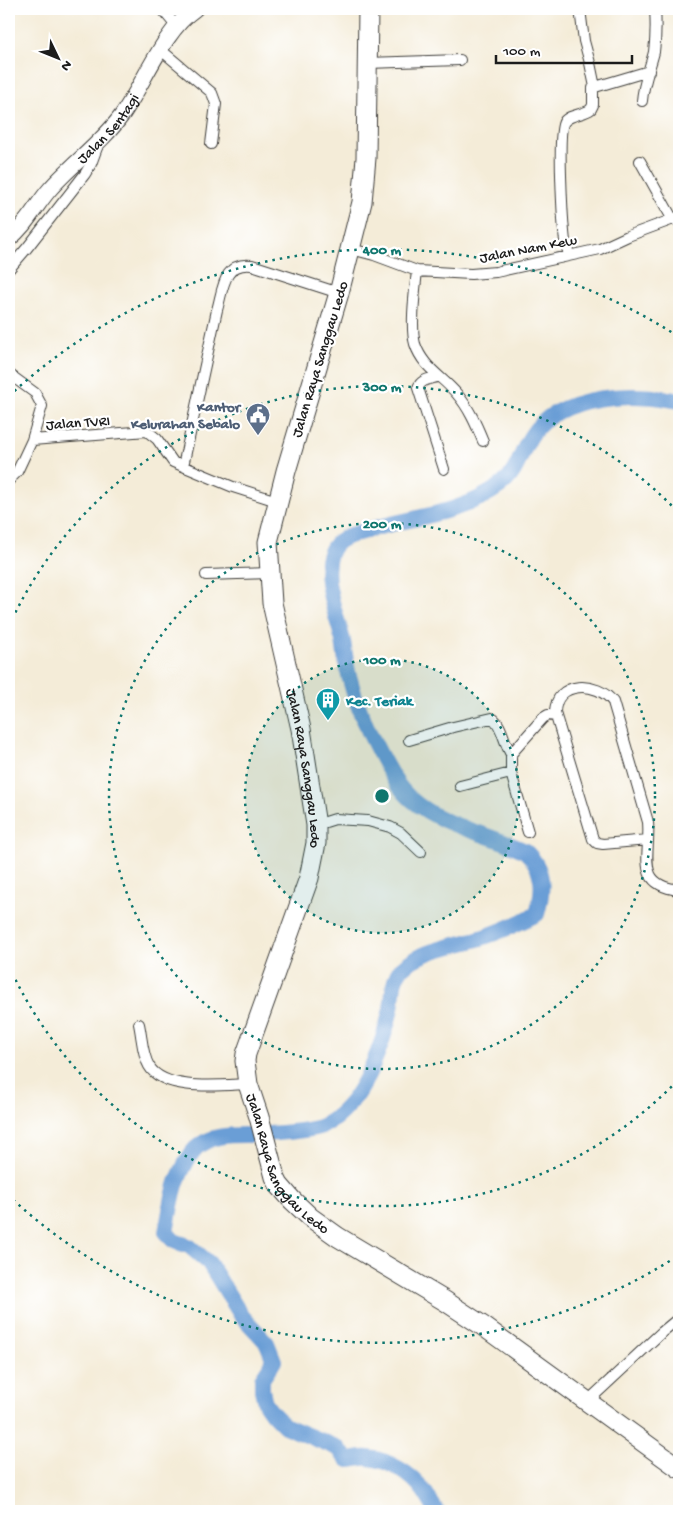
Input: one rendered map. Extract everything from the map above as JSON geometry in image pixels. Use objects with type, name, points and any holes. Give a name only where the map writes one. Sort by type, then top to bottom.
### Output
[{"type":"highway","name":"Jalan Raya Sanggau Ledo","points":[[368,9],[364,188],[339,293],[278,501],[268,542],[272,603],[301,730],[316,825],[316,843],[309,878],[246,1054],[248,1084],[275,1177],[279,1185],[292,1200],[317,1223],[445,1300],[679,1468]]},
{"type":"main road","name":"Jalan Sentagi","points":[[9,239],[20,229],[50,189],[99,142],[122,116],[176,26],[196,9]]},
{"type":"street","points":[[162,9],[176,26]]},
{"type":"street","points":[[569,255],[565,240],[562,127],[567,119],[591,109],[593,88],[595,87],[584,41],[580,9]]},
{"type":"street","points":[[642,101],[655,42],[655,9]]},
{"type":"street","points":[[161,50],[212,92],[216,104],[211,144]]},
{"type":"street","points":[[367,63],[460,60]]},
{"type":"street","points":[[595,87],[649,71]]},
{"type":"street","points":[[9,269],[28,248],[85,174],[99,142]]},
{"type":"street","points":[[640,161],[676,219]]},
{"type":"street","name":"Jalan Nam Kew","points":[[350,249],[374,255],[417,271],[471,274],[496,272],[600,249],[628,236],[676,219]]},
{"type":"street","points":[[183,466],[217,310],[229,272],[241,264],[252,266],[339,293]]},
{"type":"street","points":[[417,271],[414,338],[416,346],[425,363],[437,377],[456,392],[466,406],[483,441]]},
{"type":"street","name":"Jalan TVRI","points":[[9,374],[35,392],[42,406],[32,440],[147,431],[160,443],[170,459],[183,466],[233,487],[278,501]]},
{"type":"street","points":[[437,377],[425,380],[419,384],[418,388],[444,469]]},
{"type":"street","points":[[9,480],[17,472],[32,440]]},
{"type":"street","points":[[206,575],[270,573]]},
{"type":"street","points":[[648,840],[603,844],[595,841],[588,824],[556,716],[556,701],[569,689],[578,686],[600,691],[612,700],[648,822],[648,840],[648,869],[656,884],[679,890]]},
{"type":"street","points":[[511,754],[543,718],[548,715],[556,716]]},
{"type":"street","points":[[409,740],[492,718],[498,722],[511,754],[511,773],[528,832]]},
{"type":"street","points":[[460,786],[511,773]]},
{"type":"street","points":[[316,825],[335,819],[368,821],[390,827],[401,833],[421,852]]},
{"type":"street","points":[[139,1024],[148,1064],[154,1072],[168,1080],[185,1085],[248,1084]]},
{"type":"street","points":[[588,1401],[679,1318]]},
{"type":"waterway","points":[[437,1511],[419,1485],[399,1469],[376,1459],[348,1460],[338,1448],[285,1426],[272,1413],[265,1403],[262,1390],[262,1379],[274,1361],[267,1343],[241,1315],[209,1263],[189,1246],[174,1241],[166,1232],[173,1196],[182,1170],[196,1148],[202,1143],[229,1135],[307,1130],[322,1126],[336,1118],[351,1102],[366,1078],[387,1025],[398,973],[408,963],[426,954],[498,932],[537,914],[542,888],[541,880],[536,865],[525,851],[452,823],[424,809],[407,795],[390,773],[366,726],[349,676],[343,641],[329,590],[327,576],[331,551],[338,542],[350,535],[438,513],[486,495],[506,481],[515,469],[531,436],[543,422],[559,411],[578,403],[620,396],[641,396],[679,401]]},
{"type":"place","name":"Kantor Kelurahan Sebalo","points":[[258,436]]},
{"type":"place","name":"Kec. Teriak","points":[[328,721]]}]
